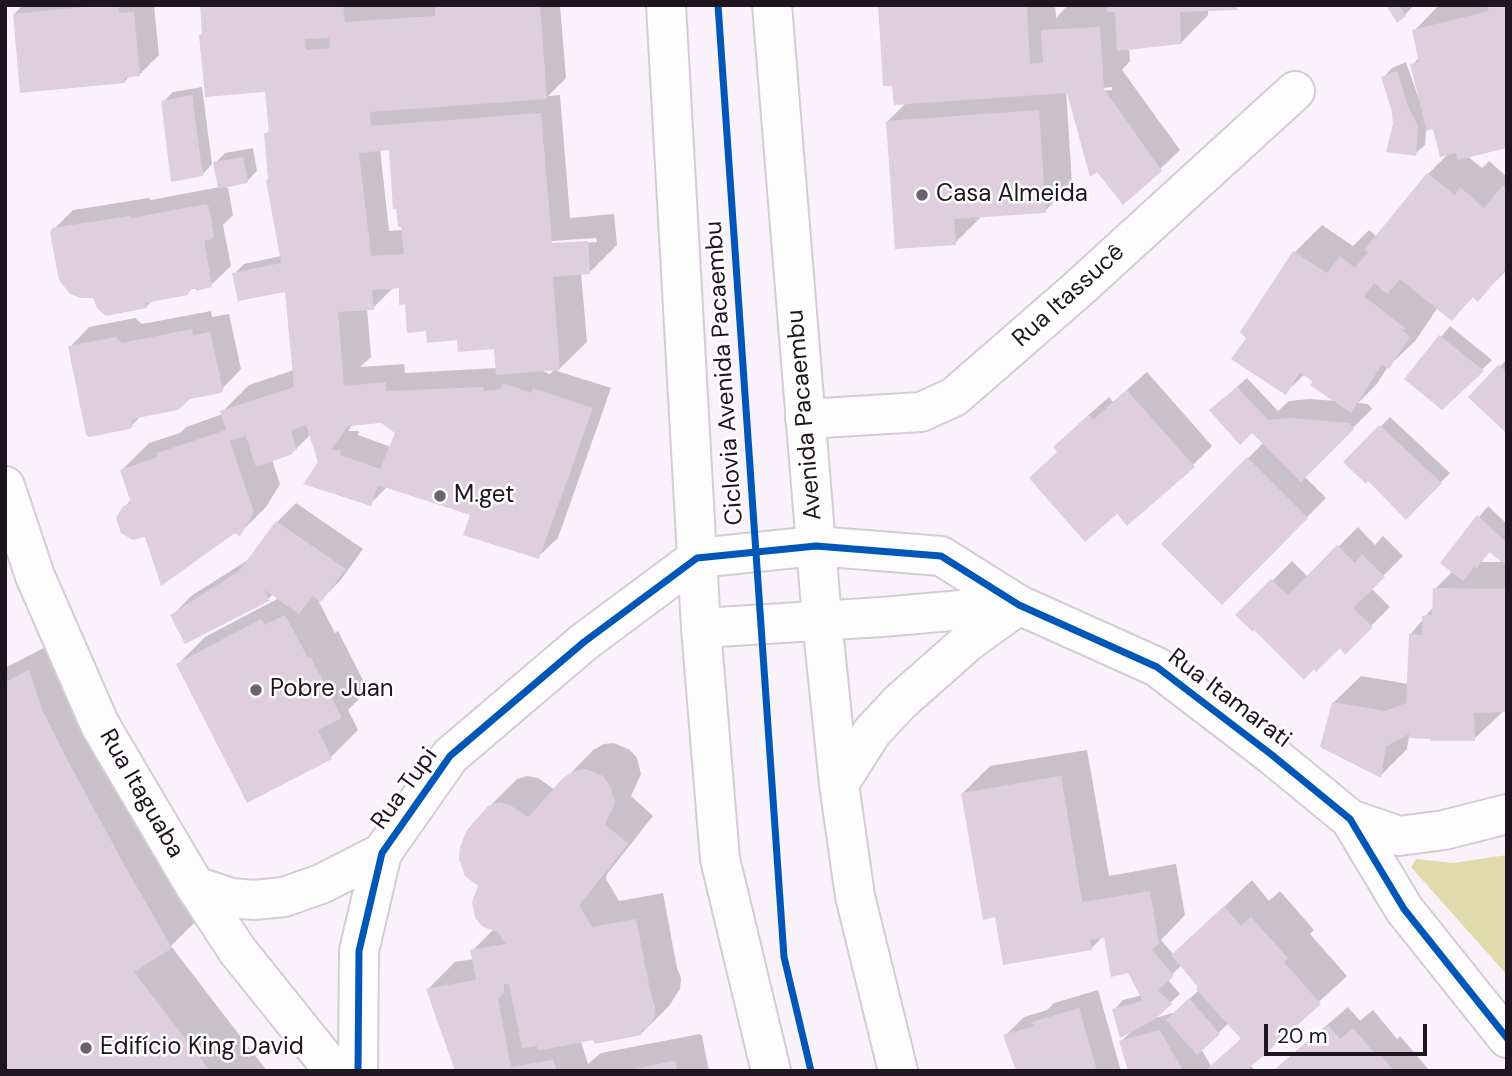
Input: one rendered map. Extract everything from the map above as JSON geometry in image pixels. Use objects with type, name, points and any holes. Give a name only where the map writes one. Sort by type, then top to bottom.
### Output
[{"type":"street","points":[[666,5],[701,628],[720,859],[771,1071]]},
{"type":"street","name":"Avenida Pacaembu","points":[[772,5],[822,620],[839,784],[855,896],[898,1071]]},
{"type":"street","name":"Rua Itassucê","points":[[805,419],[921,412],[954,397],[1077,290],[1294,91]]},
{"type":"street","name":"Rua Itaguaba","points":[[5,486],[35,576],[100,725],[195,886],[237,950],[334,1071]]},
{"type":"street","name":"Rua Itamarati","points":[[697,558],[816,546],[941,556],[1019,605],[1157,667],[1350,819],[1404,909],[1507,1038]]},
{"type":"street","name":"Rua Tupi","points":[[358,1071],[359,951],[382,853],[450,756],[584,642],[697,558]]},
{"type":"street","points":[[839,784],[872,732],[900,702],[969,641],[1019,605]]},
{"type":"street","name":"Rua Itamarati","points":[[701,628],[1019,605]]},
{"type":"street","points":[[1350,819],[1399,836],[1444,830],[1507,814]]},
{"type":"street","name":"Rua Tupi","points":[[195,886],[231,898],[254,900],[285,897],[321,884],[382,853]]},
{"type":"shaded area","points":[[1507,855],[1507,975],[1411,867],[1416,859],[1453,863]]},
{"type":"building","points":[[119,5],[119,13],[134,12],[140,76],[125,78],[125,83],[20,93],[13,14]]},
{"type":"building","points":[[200,5],[343,5],[345,22],[435,16],[435,6],[540,5],[547,99],[370,112],[371,126],[541,113],[552,243],[588,241],[590,274],[553,277],[560,370],[496,375],[494,349],[458,352],[457,340],[427,343],[426,331],[407,333],[405,304],[399,305],[399,288],[372,290],[374,310],[338,312],[344,386],[386,382],[386,391],[483,387],[484,391],[501,389],[503,383],[532,393],[533,388],[593,408],[539,559],[463,535],[470,515],[378,485],[371,506],[303,484],[318,462],[306,425],[291,430],[297,450],[292,452],[293,454],[256,467],[246,436],[230,441],[254,512],[240,536],[235,533],[161,586],[145,537],[133,540],[121,533],[116,518],[122,507],[131,503],[120,470],[158,457],[157,453],[226,430],[220,411],[294,387],[285,292],[238,301],[232,273],[281,263],[266,180],[264,133],[269,133],[265,92],[205,97],[199,35],[202,34]],"holes":[[[329,38],[330,48],[306,50],[305,39]],[[389,150],[393,209],[396,209],[398,227],[401,227],[404,254],[371,256],[359,153]],[[381,423],[395,433],[380,469],[340,455],[341,450],[331,450],[348,426]]]},
{"type":"building","points":[[878,5],[1027,5],[1030,64],[1043,63],[1041,30],[1100,27],[1104,89],[1162,171],[1123,205],[1097,172],[1090,177],[1067,93],[894,105],[892,86],[883,86]]},
{"type":"building","points":[[1107,5],[1236,5],[1237,10],[1180,12],[1181,44],[1117,51],[1115,12],[1107,12]]},
{"type":"building","points":[[1386,5],[1399,5],[1406,16],[1397,23]]},
{"type":"building","points":[[1487,5],[1507,5],[1507,148],[1458,160],[1456,153],[1440,157],[1433,129],[1427,131],[1410,64],[1419,62],[1412,30],[1489,11]]},
{"type":"building","points":[[1397,71],[1408,107],[1418,126],[1416,156],[1386,152],[1393,124],[1381,77]]},
{"type":"building","points":[[192,95],[203,176],[171,182],[161,101]]},
{"type":"building","points":[[1039,110],[1046,213],[954,219],[956,245],[895,249],[886,121]]},
{"type":"building","points":[[243,157],[248,183],[218,189],[213,162]]},
{"type":"building","points":[[1427,173],[1455,195],[1460,187],[1484,208],[1502,186],[1507,186],[1507,267],[1478,302],[1472,297],[1452,321],[1400,279],[1387,294],[1374,283],[1364,296],[1406,329],[1402,330],[1410,337],[1389,369],[1382,364],[1351,413],[1310,385],[1313,382],[1300,372],[1286,395],[1231,359],[1246,338],[1240,332],[1293,251],[1327,273],[1340,256],[1355,268],[1368,252],[1364,250]]},
{"type":"building","points":[[206,204],[209,207],[214,236],[211,240],[205,240],[212,287],[196,291],[190,289],[188,295],[146,303],[147,308],[106,316],[97,308],[93,298],[70,294],[59,280],[50,233],[52,228],[130,216],[132,218]]},
{"type":"building","points":[[192,329],[193,335],[210,332],[223,390],[221,393],[190,399],[178,410],[137,418],[132,421],[133,426],[130,429],[89,437],[86,435],[68,346],[116,337],[122,343]]},
{"type":"building","points":[[1439,335],[1484,371],[1442,410],[1404,379]]},
{"type":"building","points":[[1498,365],[1507,372],[1507,434],[1468,397]]},
{"type":"building","points":[[1237,387],[1268,420],[1289,418],[1349,423],[1354,429],[1301,482],[1252,433],[1240,445],[1209,410]]},
{"type":"building","points":[[1127,390],[1195,467],[1127,526],[1117,514],[1085,542],[1029,478],[1057,452],[1053,447],[1089,415],[1093,420]]},
{"type":"building","points":[[1379,425],[1442,483],[1406,520],[1368,481],[1366,484],[1343,462]]},
{"type":"building","points":[[1247,457],[1308,518],[1222,605],[1161,544]]},
{"type":"building","points":[[1477,515],[1507,543],[1507,560],[1504,564],[1489,552],[1463,581],[1440,563]]},
{"type":"building","points":[[276,521],[346,569],[321,602],[313,596],[299,614],[265,590],[269,601],[185,644],[170,615],[239,571]]},
{"type":"building","points":[[1337,545],[1355,563],[1362,554],[1385,577],[1353,608],[1373,627],[1345,655],[1340,648],[1304,680],[1254,630],[1253,632],[1235,615],[1271,579],[1288,595]]},
{"type":"building","points":[[1433,588],[1507,589],[1505,712],[1474,713],[1475,741],[1430,741],[1409,738],[1409,734],[1386,746],[1381,778],[1320,747],[1332,702],[1385,711],[1406,703],[1409,634],[1422,635],[1422,616],[1432,615]]},
{"type":"building","points":[[285,615],[342,718],[318,730],[332,759],[247,803],[176,664],[261,619],[265,625]]},
{"type":"building","points":[[29,670],[42,709],[69,763],[172,948],[134,972],[210,1071],[5,1071],[5,682]]},
{"type":"building","points":[[586,769],[603,776],[610,786],[615,803],[605,824],[628,844],[580,907],[592,927],[636,919],[655,1006],[654,1018],[647,1028],[641,1030],[642,1035],[595,1044],[593,1040],[542,1050],[537,1050],[537,1046],[522,1048],[509,984],[504,984],[504,992],[498,999],[511,1067],[553,1060],[557,1071],[455,1071],[426,989],[476,980],[470,950],[506,944],[498,932],[483,927],[475,918],[472,902],[478,886],[465,876],[459,859],[460,847],[467,830],[488,806],[499,802],[510,805],[528,817],[564,777]]},
{"type":"building","points":[[1061,776],[1082,902],[1150,891],[1159,944],[1152,950],[1174,976],[1158,990],[1172,1004],[1154,1020],[1120,1038],[1112,1009],[1143,1001],[1128,973],[1111,977],[1104,938],[1090,940],[1092,950],[1003,965],[995,917],[983,920],[961,793]]},
{"type":"building","points":[[1224,906],[1241,926],[1251,917],[1288,958],[1284,962],[1321,1004],[1246,1071],[1205,1071],[1241,1039],[1196,989],[1198,987],[1171,955]]},
{"type":"building","points":[[1189,998],[1220,1034],[1197,1055],[1166,1020]]},
{"type":"building","points":[[1079,1008],[1097,1071],[1016,1071],[1003,1035],[1034,1026],[1032,1022]]},
{"type":"building","points":[[1328,1025],[1340,1039],[1353,1028],[1394,1071],[1273,1071]]},
{"type":"building","points":[[1160,1030],[1183,1071],[1128,1071],[1119,1041]]},
{"type":"building","points":[[672,1061],[676,1063],[677,1071],[626,1071]]},
{"type":"cycle path","name":"Ciclovia Avenida Pacaembu","points":[[718,5],[784,957],[811,1071]]},
{"type":"cycle path","points":[[358,1071],[359,951],[382,853],[450,756],[584,642],[697,558],[816,546],[941,556],[1019,605],[1157,667],[1350,819],[1404,909],[1507,1038]]},
{"type":"place","name":"Casa Almeida","points":[[922,195]]},
{"type":"place","name":"M.get","points":[[440,496]]},
{"type":"place","name":"Pobre Juan","points":[[256,690]]},
{"type":"place","name":"Edifício King David","points":[[86,1048]]}]
